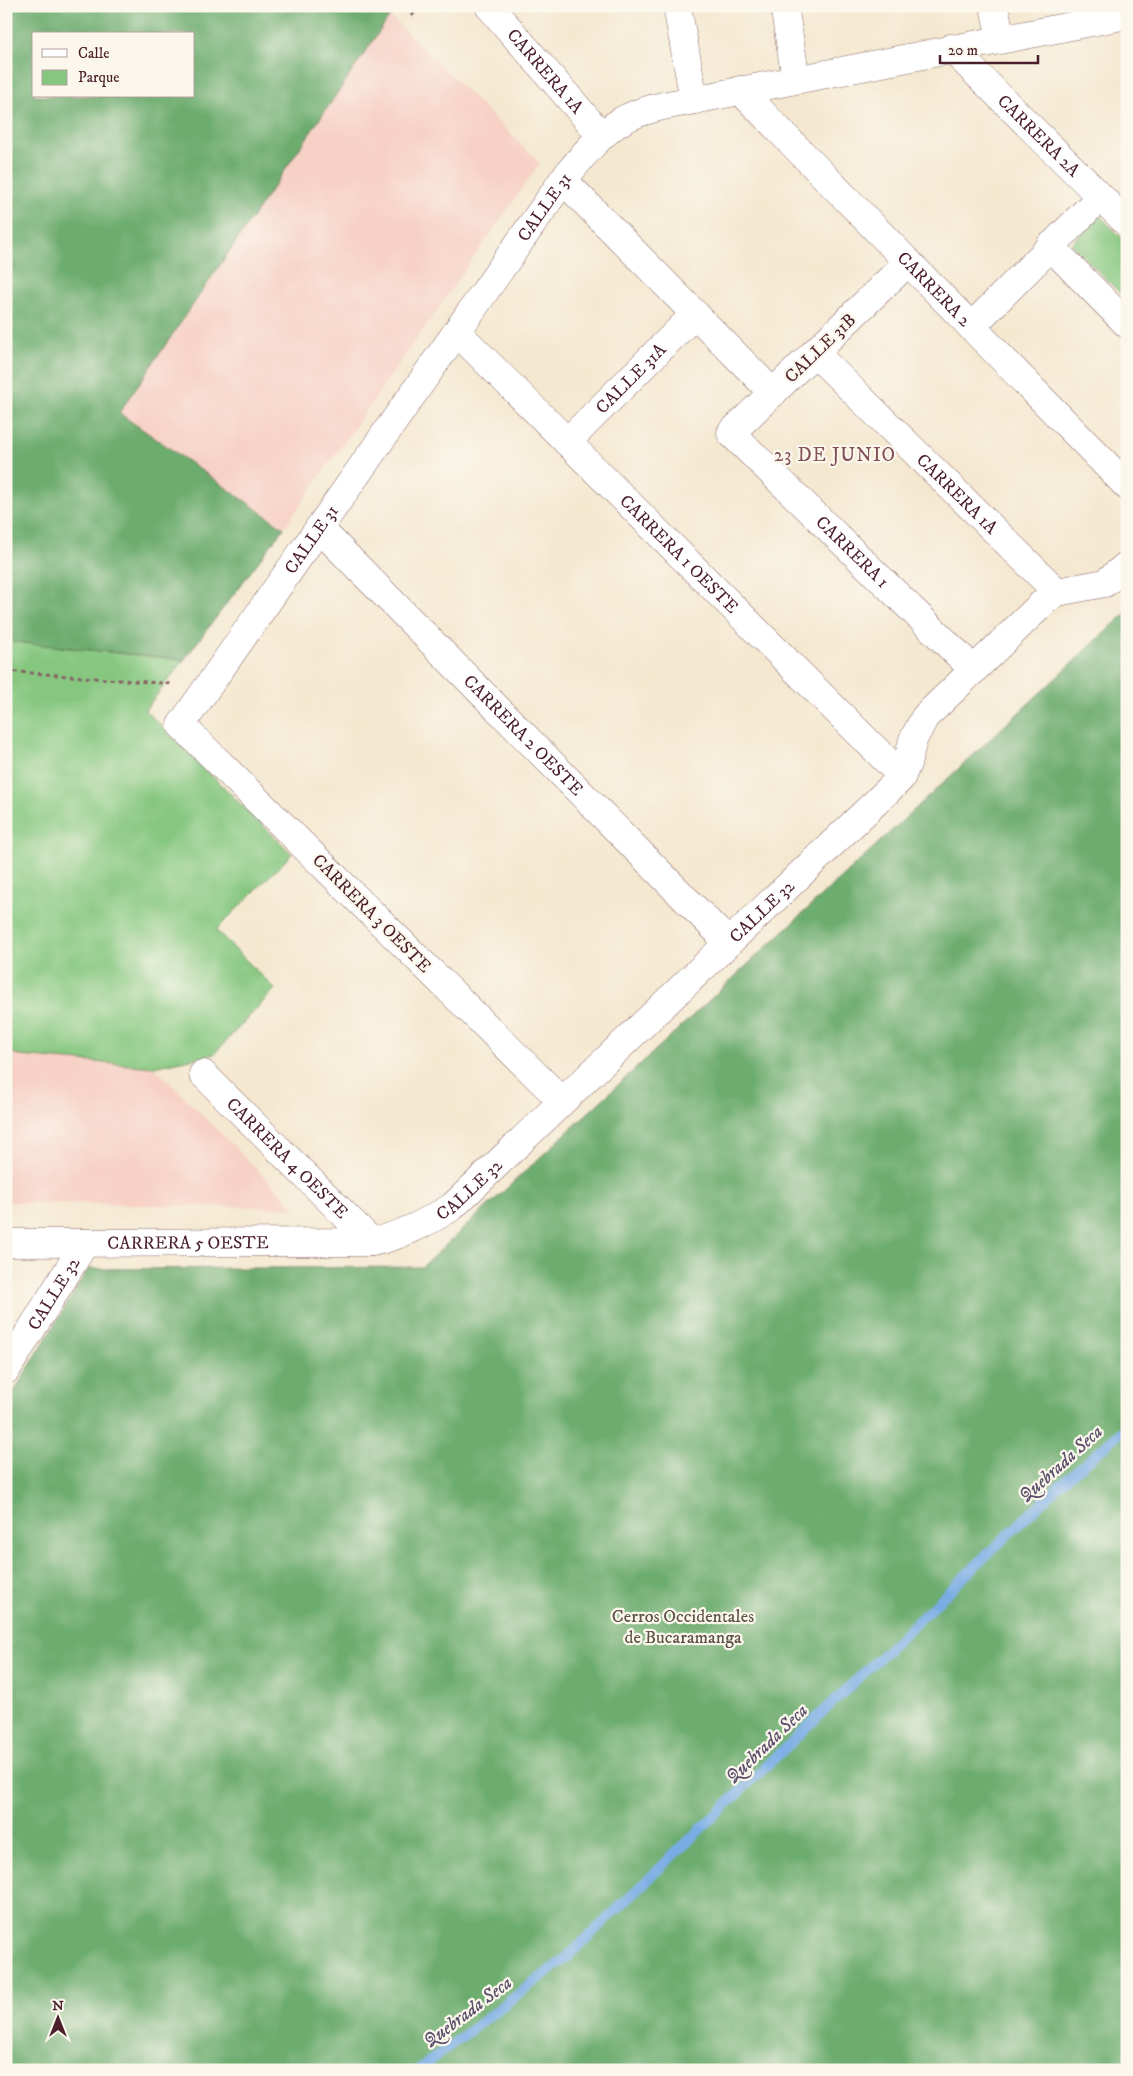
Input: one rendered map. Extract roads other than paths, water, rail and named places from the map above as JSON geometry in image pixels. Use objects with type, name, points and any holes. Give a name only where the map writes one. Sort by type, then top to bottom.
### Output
[{"type":"street","name":"CARRERA 1A","points":[[489,6],[602,136]]},
{"type":"street","points":[[677,6],[694,100]]},
{"type":"street","points":[[784,6],[796,79]]},
{"type":"street","points":[[994,6],[1001,39]]},
{"type":"street","name":"CALLE 31","points":[[181,725],[563,180],[602,136],[623,120],[643,112],[740,90],[1127,15]]},
{"type":"street","name":"CARRERA 2A","points":[[951,48],[1127,223]]},
{"type":"street","name":"CARRERA 2","points":[[740,90],[1127,486]]},
{"type":"street","points":[[563,180],[773,393]]},
{"type":"street","points":[[971,327],[1100,196]]},
{"type":"street","points":[[1050,246],[1127,324]]},
{"type":"street","name":"CALLE 31B","points":[[731,433],[908,262]]},
{"type":"street","name":"CALLE 31A","points":[[567,442],[695,314]]},
{"type":"street","name":"CARRERA 1 OESTE","points":[[457,332],[902,776]]},
{"type":"street","name":"CARRERA 1A","points":[[815,353],[1057,592]]},
{"type":"street","name":"CARRERA 1","points":[[731,433],[974,670]]},
{"type":"street","name":"CARRERA 2 OESTE","points":[[319,528],[728,942]]},
{"type":"street","points":[[902,776],[912,740],[926,717],[1048,598],[1057,592],[1105,583],[1127,565]]},
{"type":"street","name":"CARRERA 3 OESTE","points":[[181,725],[562,1100]]},
{"type":"street","name":"CALLE 32","points":[[372,1242],[404,1233],[452,1207],[902,776]]},
{"type":"street","name":"CARRERA 4 OESTE","points":[[203,1074],[372,1242]]},
{"type":"street","name":"CARRERA 5 OESTE","points":[[6,1243],[372,1242]]},
{"type":"street","name":"CALLE 32","points":[[6,1370],[85,1243]]},
{"type":"waterway","name":"Quebrada Seca","points":[[418,2070],[566,1958],[1060,1485],[1127,1427]]},
{"type":"district","name":"23 DE JUNIO","points":[[835,454]]},
{"type":"park label","name":"Cerros Occidentales de Bucaramanga","points":[[683,1626]]}]
